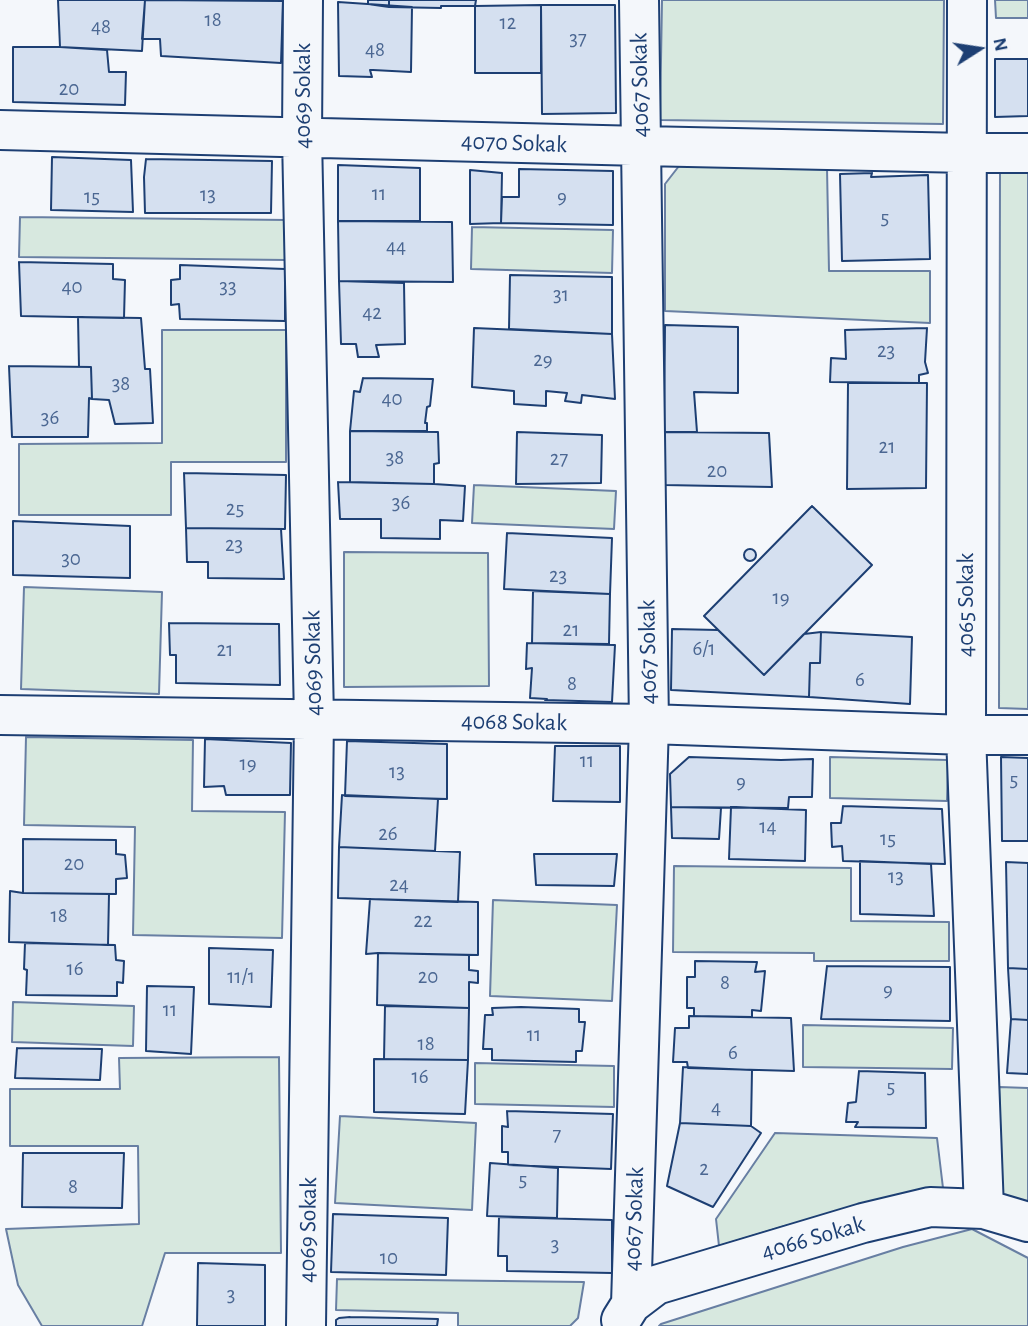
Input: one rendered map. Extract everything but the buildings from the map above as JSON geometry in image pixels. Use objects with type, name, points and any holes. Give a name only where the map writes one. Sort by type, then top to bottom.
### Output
[{"type":"street","name":"4069 Sokak","points":[[303,0],[302,137],[314,719],[306,1326]]},
{"type":"street","name":"4067 Sokak","points":[[625,1315],[649,724],[639,0]]},
{"type":"street","name":"4065 Sokak","points":[[967,0],[967,735],[984,1209]]},
{"type":"street","name":"4070 Sokak","points":[[0,130],[1028,153]]},
{"type":"street","name":"4068 Sokak","points":[[0,715],[649,724],[1028,735]]},
{"type":"street","name":"4066 Sokak","points":[[625,1315],[656,1285],[863,1223],[930,1207],[984,1209],[1028,1222]]},
{"type":"shaded area","points":[[662,0],[944,0],[943,124],[660,120]]},
{"type":"shaded area","points":[[995,0],[1028,0],[1028,18],[996,18]]},
{"type":"shaded area","points":[[679,166],[827,168],[829,271],[930,271],[930,323],[665,311],[665,184]]},
{"type":"shaded area","points":[[1000,167],[1028,168],[1028,709],[999,708]]},
{"type":"shaded area","points":[[20,217],[287,220],[286,260],[19,257]]},
{"type":"shaded area","points":[[472,227],[613,230],[612,273],[471,269]]},
{"type":"shaded area","points":[[162,330],[286,330],[286,462],[171,462],[171,515],[19,515],[19,444],[162,443]]},
{"type":"shaded area","points":[[474,485],[616,491],[614,529],[472,523]]},
{"type":"shaded area","points":[[344,552],[488,553],[489,686],[344,687]]},
{"type":"shaded area","points":[[24,587],[162,592],[159,694],[21,689]]},
{"type":"shaded area","points":[[26,737],[193,740],[192,811],[285,812],[282,938],[133,935],[135,827],[24,825]]},
{"type":"shaded area","points":[[830,757],[948,760],[947,801],[830,798]]},
{"type":"shaded area","points":[[674,866],[851,868],[851,921],[949,922],[949,961],[814,961],[814,953],[673,952]]},
{"type":"shaded area","points":[[493,900],[617,905],[612,1001],[490,996]]},
{"type":"shaded area","points":[[13,1002],[134,1006],[133,1046],[12,1042]]},
{"type":"shaded area","points":[[803,1025],[953,1028],[952,1069],[803,1067]]},
{"type":"shaded area","points":[[279,1057],[281,1253],[165,1253],[142,1326],[42,1326],[18,1285],[6,1229],[139,1224],[138,1146],[10,1146],[10,1089],[120,1089],[119,1058]]},
{"type":"shaded area","points":[[475,1063],[614,1066],[614,1107],[475,1104]]},
{"type":"shaded area","points":[[999,1087],[1028,1088],[1028,1209],[1002,1193]]},
{"type":"shaded area","points":[[340,1116],[476,1123],[472,1210],[335,1203]]},
{"type":"shaded area","points":[[775,1133],[937,1138],[943,1188],[785,1226],[719,1246],[716,1219]]},
{"type":"shaded area","points":[[972,1229],[1028,1258],[1028,1326],[659,1326],[903,1247]]},
{"type":"shaded area","points":[[337,1279],[584,1282],[578,1318],[570,1326],[458,1326],[458,1313],[336,1310]]}]
